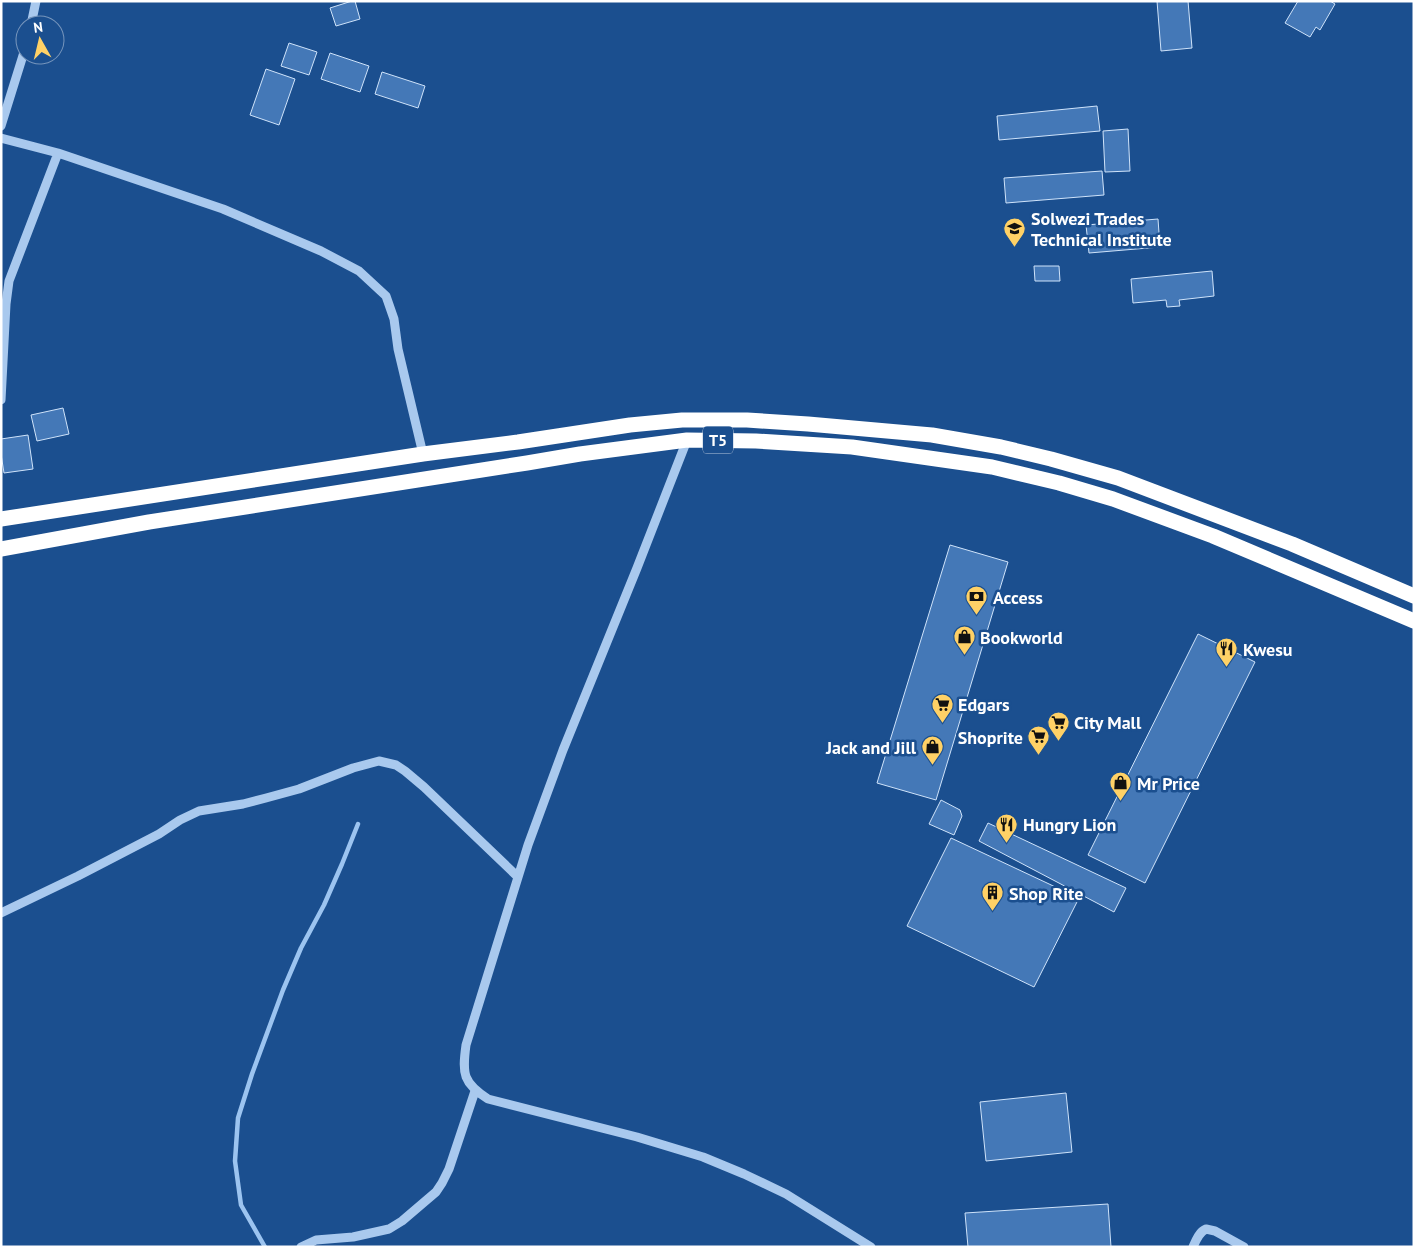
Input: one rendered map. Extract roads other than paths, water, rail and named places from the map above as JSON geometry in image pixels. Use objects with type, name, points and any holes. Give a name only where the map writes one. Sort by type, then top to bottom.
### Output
[{"type":"highway","name":"T5","points":[[1,519],[423,454],[630,425],[682,420],[747,420],[932,435],[1001,448],[1118,478],[1292,544],[1414,596]]},
{"type":"highway","name":"T5","points":[[1,549],[149,522],[580,454],[687,440],[756,440],[852,448],[992,467],[1059,483],[1113,499],[1213,536],[1414,620]]},
{"type":"street","points":[[33,15],[36,1]]},
{"type":"street","points":[[1,126],[20,65]]},
{"type":"street","points":[[1,138],[58,153],[223,209],[321,251],[359,271],[386,296],[394,319],[398,349],[423,454]]},
{"type":"street","points":[[1,400],[9,281],[58,153]]},
{"type":"street","points":[[687,440],[563,750],[528,845],[466,1045],[465,1077],[475,1091],[488,1099],[637,1136],[703,1157],[744,1174],[786,1194],[872,1247]]},
{"type":"street","points":[[1,914],[151,838],[198,811],[266,798],[299,789],[353,768],[379,761],[396,765],[405,771],[518,877]]},
{"type":"street","points":[[301,1247],[316,1240],[353,1237],[389,1229],[402,1221],[436,1192],[449,1169],[475,1091]]},
{"type":"street","points":[[1193,1247],[1199,1234],[1206,1229],[1215,1231],[1244,1247]]},
{"type":"waterway","points":[[265,1247],[241,1205],[235,1161],[238,1118],[283,990],[301,948],[324,905],[358,824]]},
{"type":"place","name":"Solwezi Trades Technical Institute","points":[[1015,247]]},
{"type":"place","name":"Access","points":[[977,616]]},
{"type":"place","name":"Bookworld","points":[[964,656]]},
{"type":"place","name":"Kwesu","points":[[1227,668]]},
{"type":"place","name":"Edgars","points":[[942,723]]},
{"type":"place","name":"City Mall","points":[[1058,741]]},
{"type":"place","name":"Shoprite","points":[[1039,756]]},
{"type":"place","name":"Jack and Jill","points":[[932,766]]},
{"type":"place","name":"Mr Price","points":[[1121,802]]},
{"type":"place","name":"Hungry Lion","points":[[1007,843]]},
{"type":"place","name":"Shop Rite","points":[[993,912]]}]
